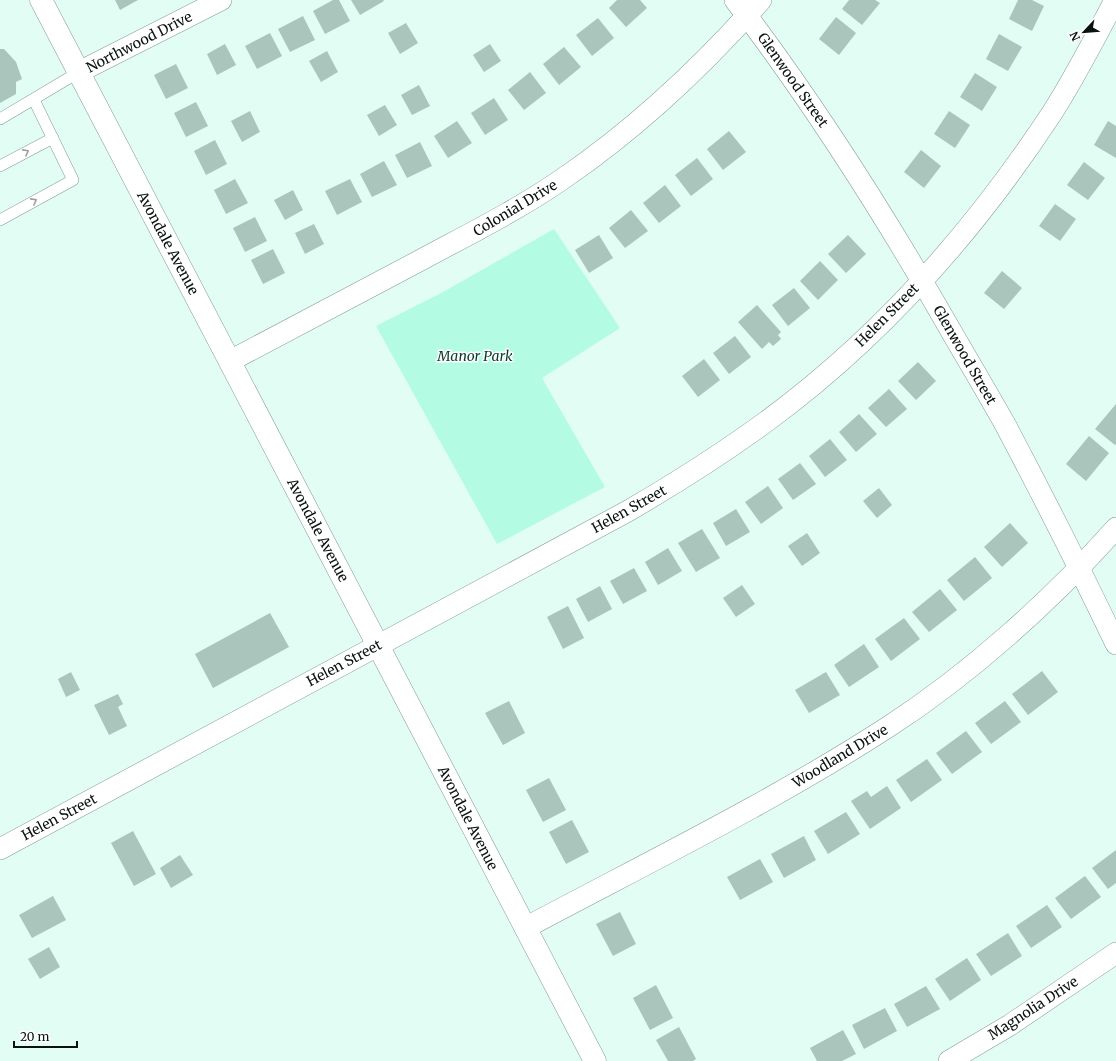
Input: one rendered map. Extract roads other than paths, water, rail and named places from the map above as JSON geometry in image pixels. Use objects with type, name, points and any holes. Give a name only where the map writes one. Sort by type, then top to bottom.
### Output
[{"type":"street","name":"Avondale Avenue","points":[[41,0],[594,1061]]},
{"type":"street","name":"Northwood Drive","points":[[79,72],[222,0]]},
{"type":"street","name":"Colonial Drive","points":[[230,361],[495,221],[560,181],[610,145],[657,106],[701,64],[741,8],[761,0]]},
{"type":"street","name":"Helen Street","points":[[0,849],[628,510],[712,460],[768,420],[822,377],[874,330],[923,280],[961,237],[1014,169],[1053,112],[1088,52],[1115,0]]},
{"type":"street","name":"Glenwood Street","points":[[741,8],[786,68],[893,231],[923,280],[1005,425],[1079,567],[1116,644]]},
{"type":"street","name":"Woodland Drive","points":[[525,928],[746,812],[824,767],[889,726],[936,693],[991,650],[1043,603],[1116,528]]},
{"type":"street","name":"Magnolia Drive","points":[[949,1061],[1010,1025],[1116,953]]},
{"type":"lane","points":[[0,119],[79,72]]},
{"type":"lane","points":[[0,220],[73,180],[34,100]]},
{"type":"lane","points":[[0,166],[53,138]]},
{"type":"park label","name":"Manor Park","points":[[475,356]]}]
